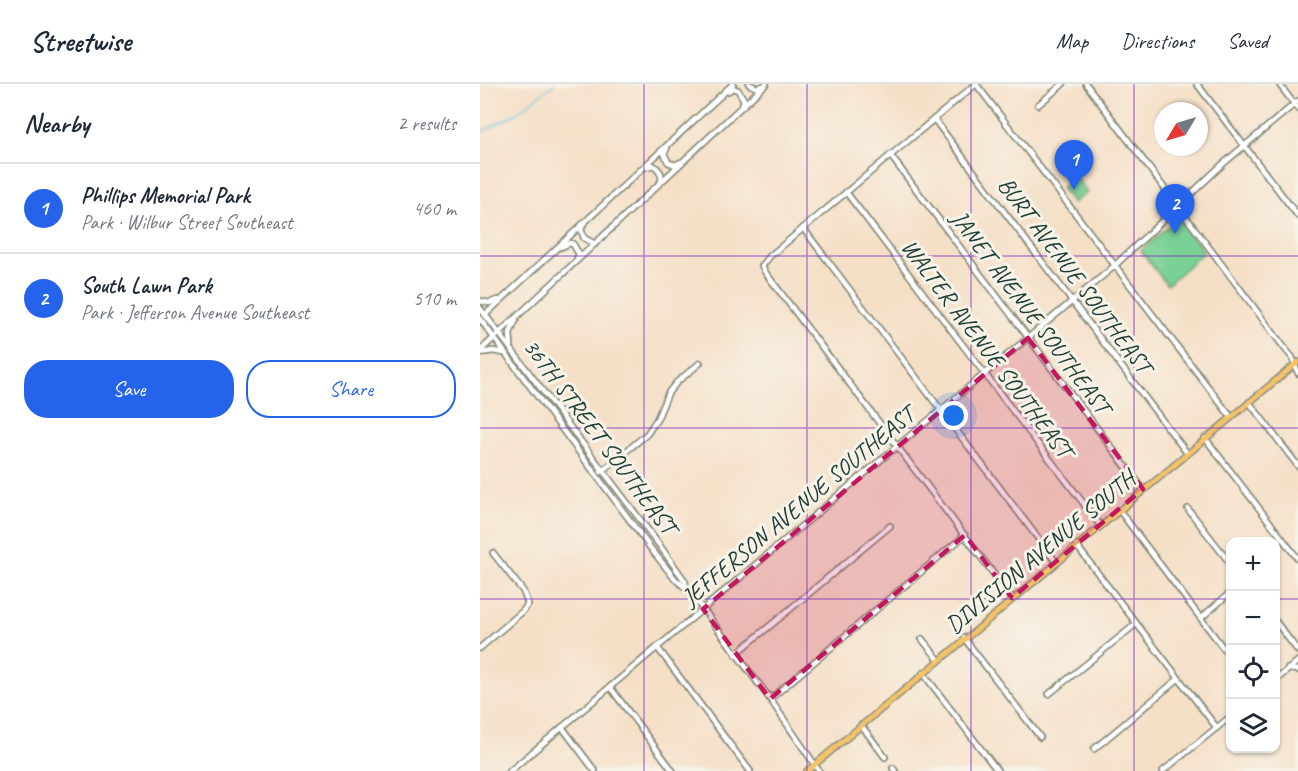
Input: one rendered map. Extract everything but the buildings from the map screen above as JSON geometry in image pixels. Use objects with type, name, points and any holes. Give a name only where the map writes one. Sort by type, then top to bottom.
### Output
[{"type":"main road","name":"DIVISION AVENUE SOUTH","points":[[807,771],[1296,363]]},
{"type":"street","points":[[480,320],[733,84]]},
{"type":"street","points":[[749,84],[758,88],[765,85]]},
{"type":"street","points":[[1012,598],[762,266],[765,260],[976,84],[1231,417]]},
{"type":"street","points":[[1038,105],[1063,84]]},
{"type":"street","points":[[1086,84],[1296,363],[1298,373]]},
{"type":"street","points":[[1197,84],[1298,216]]},
{"type":"street","points":[[1279,84],[1297,105]]},
{"type":"street","points":[[480,352],[765,85]]},
{"type":"street","points":[[723,94],[734,88],[738,90],[744,100],[741,108]]},
{"type":"street","name":"JEFFERSON AVENUE SOUTHEAST","points":[[510,771],[1116,265],[1224,163],[1297,105]]},
{"type":"street","name":"BURT AVENUE SOUTHEAST","points":[[934,119],[1187,453]]},
{"type":"street","points":[[672,141],[664,153],[668,162],[675,165],[688,158]]},
{"type":"street","name":"JANET AVENUE SOUTHEAST","points":[[890,155],[1143,489]]},
{"type":"street","points":[[645,168],[653,165],[658,169],[662,178],[660,184]]},
{"type":"street","name":"WALTER AVENUE SOUTHEAST","points":[[846,192],[1100,525]]},
{"type":"street","points":[[584,222],[582,234],[584,238],[595,244]]},
{"type":"street","points":[[803,228],[1056,562]]},
{"type":"street","points":[[557,248],[573,244],[579,254],[574,264]]},
{"type":"street","points":[[480,301],[489,303],[503,298]]},
{"type":"street","name":"36TH STREET SOUTHEAST","points":[[480,308],[678,570],[685,581],[686,588]]},
{"type":"street","points":[[512,349],[510,333],[517,317]]},
{"type":"street","name":"36TH STREET SOUTHEAST","points":[[480,320],[675,579],[686,588],[703,609],[770,699],[819,771]]},
{"type":"street","points":[[480,352],[493,351],[506,354]]},
{"type":"street","points":[[597,475],[647,434],[657,420],[668,393],[677,382],[700,363]]},
{"type":"street","points":[[1249,402],[1298,466]]},
{"type":"street","points":[[1205,438],[1298,559]]},
{"type":"street","points":[[1188,508],[1226,558]]},
{"type":"street","points":[[1119,510],[1226,652]]},
{"type":"street","points":[[736,654],[890,526]]},
{"type":"street","points":[[770,699],[965,535]]},
{"type":"street","points":[[1076,545],[1216,728]]},
{"type":"street","points":[[480,648],[528,604],[523,591],[493,553]]},
{"type":"street","points":[[1200,618],[1226,596]]},
{"type":"street","points":[[1049,694],[1136,624]]},
{"type":"street","points":[[1280,628],[1298,651]]},
{"type":"street","points":[[964,638],[1040,736]]},
{"type":"street","points":[[922,639],[939,660]]},
{"type":"street","points":[[657,647],[750,771]]},
{"type":"street","points":[[1280,676],[1298,661]]},
{"type":"street","points":[[1288,669],[1298,670]]},
{"type":"street","points":[[923,673],[997,770]]},
{"type":"street","points":[[1094,749],[1178,679]]},
{"type":"street","points":[[610,687],[673,771]]},
{"type":"street","points":[[1164,771],[1226,720]]},
{"type":"street","points":[[861,725],[885,757]]},
{"type":"street","points":[[562,727],[595,771]]},
{"type":"highlighted area","points":[[1028,338],[1143,489],[1012,598],[965,535],[770,699],[703,609]]},
{"type":"green space","points":[[1076,177],[1087,192],[1073,203],[1061,188]]},
{"type":"green space","points":[[1178,217],[1204,252],[1167,285],[1141,251]]},
{"type":"waterway","points":[[480,133],[517,113],[554,84]]},
{"type":"place","name":"Phillips Memorial Park","points":[[1074,190]]},
{"type":"place","name":"South Lawn Park","points":[[1175,234]]}]
